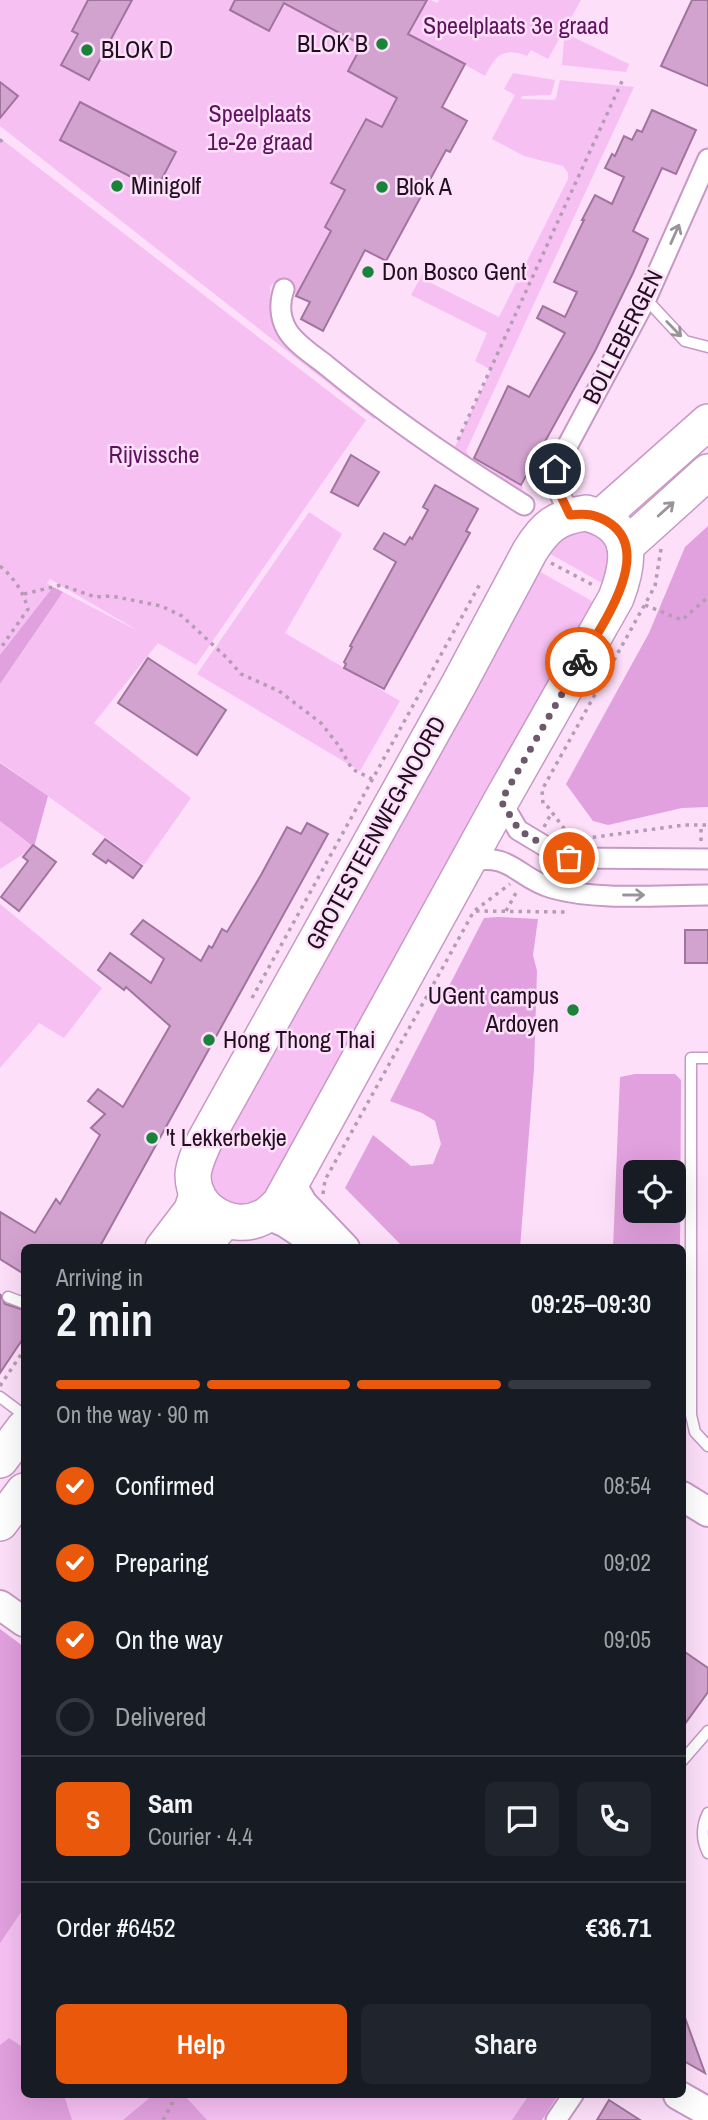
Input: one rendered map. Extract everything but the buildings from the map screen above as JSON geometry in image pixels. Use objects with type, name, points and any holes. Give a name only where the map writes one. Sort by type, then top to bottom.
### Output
[{"type":"highway","name":"GROTESTEENWEG-NOORD","points":[[166,1244],[192,1210],[197,1194],[193,1173],[205,1140],[542,531],[585,516],[708,422]]},
{"type":"highway","points":[[625,547],[708,472]]},
{"type":"highway","points":[[197,1194],[205,1207],[225,1220],[249,1222],[268,1215],[280,1203],[501,801],[634,605],[625,576],[625,547],[615,527],[585,516]]},
{"type":"highway","points":[[204,1244],[225,1220]]},
{"type":"highway","points":[[0,1460],[21,1432]]},
{"type":"highway","points":[[0,1523],[21,1495]]},
{"type":"main road","points":[[291,1184],[303,1204],[341,1244]]},
{"type":"main road","points":[[268,1215],[286,1223],[318,1244]]},
{"type":"main road","points":[[686,1498],[708,1512]]},
{"type":"main road","points":[[0,1605],[21,1620]]},
{"type":"main road","points":[[683,2098],[708,2112]]},
{"type":"street","name":"BOLLEBERGEN","points":[[585,516],[556,486],[555,469],[646,299],[708,159]]},
{"type":"street","points":[[284,289],[281,298],[282,315],[291,336],[359,392],[450,458],[524,505]]},
{"type":"street","points":[[501,801],[519,830],[569,858],[708,859]]},
{"type":"street","points":[[467,862],[500,860],[549,887],[585,895],[708,895]]},
{"type":"street","points":[[556,2120],[571,2098]]},
{"type":"lane","points":[[646,299],[685,341],[708,347]]},
{"type":"lane","points":[[708,1058],[691,1058],[691,1415],[695,1432],[708,1446]]},
{"type":"lane","points":[[8,1297],[21,1302]]},
{"type":"lane","points":[[0,1397],[21,1413]]},
{"type":"lane","points":[[686,1756],[708,1731]]},
{"type":"lane","points":[[708,1813],[702,1828],[708,1853]]},
{"type":"path","points":[[450,458],[623,79]]},
{"type":"path","points":[[662,544],[654,586],[634,605],[541,790],[543,804],[566,831],[588,838],[684,825],[708,825]]},
{"type":"path","points":[[530,551],[634,605],[682,620],[708,597]]},
{"type":"path","points":[[0,566],[24,594],[28,608],[0,649]]},
{"type":"path","points":[[24,594],[61,585],[95,597],[111,596],[161,606],[182,616],[227,657],[241,674],[279,691],[321,723],[352,769],[372,779]]},
{"type":"path","points":[[324,1202],[325,1180],[474,911]]},
{"type":"path","points":[[0,1386],[21,1354]]},
{"type":"path","points":[[163,2120],[175,2098]]},
{"type":"green space","name":"Speelplaats 1e-2e graad","points":[[0,0],[88,0],[72,31],[77,34],[62,65],[131,0],[235,0],[230,10],[269,31],[282,8],[277,0],[362,45],[348,71],[380,89],[420,13],[396,0],[431,0],[437,3],[439,0],[581,0],[548,59],[531,50],[527,56],[506,53],[497,58],[485,76],[430,45],[399,102],[395,101],[381,127],[365,118],[330,183],[344,190],[324,227],[330,231],[296,295],[273,283],[270,287],[271,318],[282,339],[377,416],[374,419],[0,126],[0,111],[4,113],[18,96],[0,82]],"holes":[[[80,103],[175,152],[156,190],[61,140]]]},
{"type":"green space","points":[[571,36],[629,64],[626,72],[562,65],[564,40]]},
{"type":"green space","points":[[513,73],[555,80],[551,95],[522,96],[521,99],[554,100],[560,80],[634,87],[466,451],[472,459],[523,487],[521,494],[453,451],[491,370],[475,361],[487,333],[411,295],[428,263],[434,266],[427,281],[499,317],[568,179],[568,173],[563,166],[524,156],[492,139],[515,95],[504,89]]},
{"type":"green space","name":"Rijvissche","points":[[0,138],[366,420],[196,665],[158,643],[94,723],[191,798],[144,865],[0,762],[0,684],[63,592],[140,632],[50,579],[47,583],[53,587],[0,656]]},
{"type":"green space","points":[[309,512],[342,534],[285,633],[400,701],[360,771],[197,674]]},
{"type":"green space","points":[[575,529],[595,532],[611,546],[609,587],[545,551]]},
{"type":"green space","points":[[535,569],[599,605],[268,1198],[235,1209],[207,1186],[212,1151]]},
{"type":"green space","points":[[0,821],[34,847],[0,869]]},
{"type":"green space","points":[[0,904],[102,988],[64,1038],[39,1023],[0,1068]]},
{"type":"green space","points":[[0,1629],[21,1645],[21,2098],[556,2098],[542,2120],[0,2120]]},
{"type":"shaded area","points":[[708,526],[708,807],[682,808],[608,825],[593,821],[566,784],[649,633],[685,547]]},
{"type":"shaded area","points":[[53,587],[63,592],[0,684],[0,655]]},
{"type":"shaded area","points":[[0,763],[48,796],[34,847],[0,821]]},
{"type":"shaded area","points":[[484,918],[538,919],[533,955],[537,971],[534,1069],[520,1244],[400,1244],[345,1188],[373,1135],[411,1166],[433,1164],[441,1144],[435,1121],[390,1101]]},
{"type":"shaded area","points":[[635,1074],[675,1074],[681,1080],[681,1160],[623,1160],[623,1223],[680,1223],[680,1244],[613,1244],[620,1077]]},
{"type":"shaded area","points":[[0,1629],[21,1645],[21,1912],[0,1943]]},
{"type":"shaded area","points":[[9,2038],[21,2046],[21,2098],[65,2098],[72,2120],[0,2120],[0,2045]]},
{"type":"shaded area","points":[[149,2098],[187,2098],[207,2120],[123,2120]]},
{"type":"shaded area","points":[[527,2098],[556,2098],[542,2120],[512,2120]]},
{"type":"way so far","points":[[569,858],[519,830],[501,801],[580,662]]},
{"type":"place","name":"BLOK B","points":[[382,44]]},
{"type":"place","name":"BLOK D","points":[[87,50]]},
{"type":"place","name":"Minigolf","points":[[117,186]]},
{"type":"place","name":"Blok A","points":[[382,187]]},
{"type":"place","name":"Don Bosco Gent","points":[[368,272]]},
{"type":"place","name":"UGent campus Ardoyen","points":[[573,1010]]},
{"type":"place","name":"Hong Thong Thai","points":[[209,1040]]},
{"type":"place","name":"'t Lekkerbekje","points":[[152,1138]]},
{"type":"route","points":[[555,469],[556,486],[570,515],[586,513],[601,517],[615,527],[625,547],[627,562],[617,598],[580,662]]},
{"type":"park label","name":"Speelplaats 3e graad","points":[[516,26]]}]
